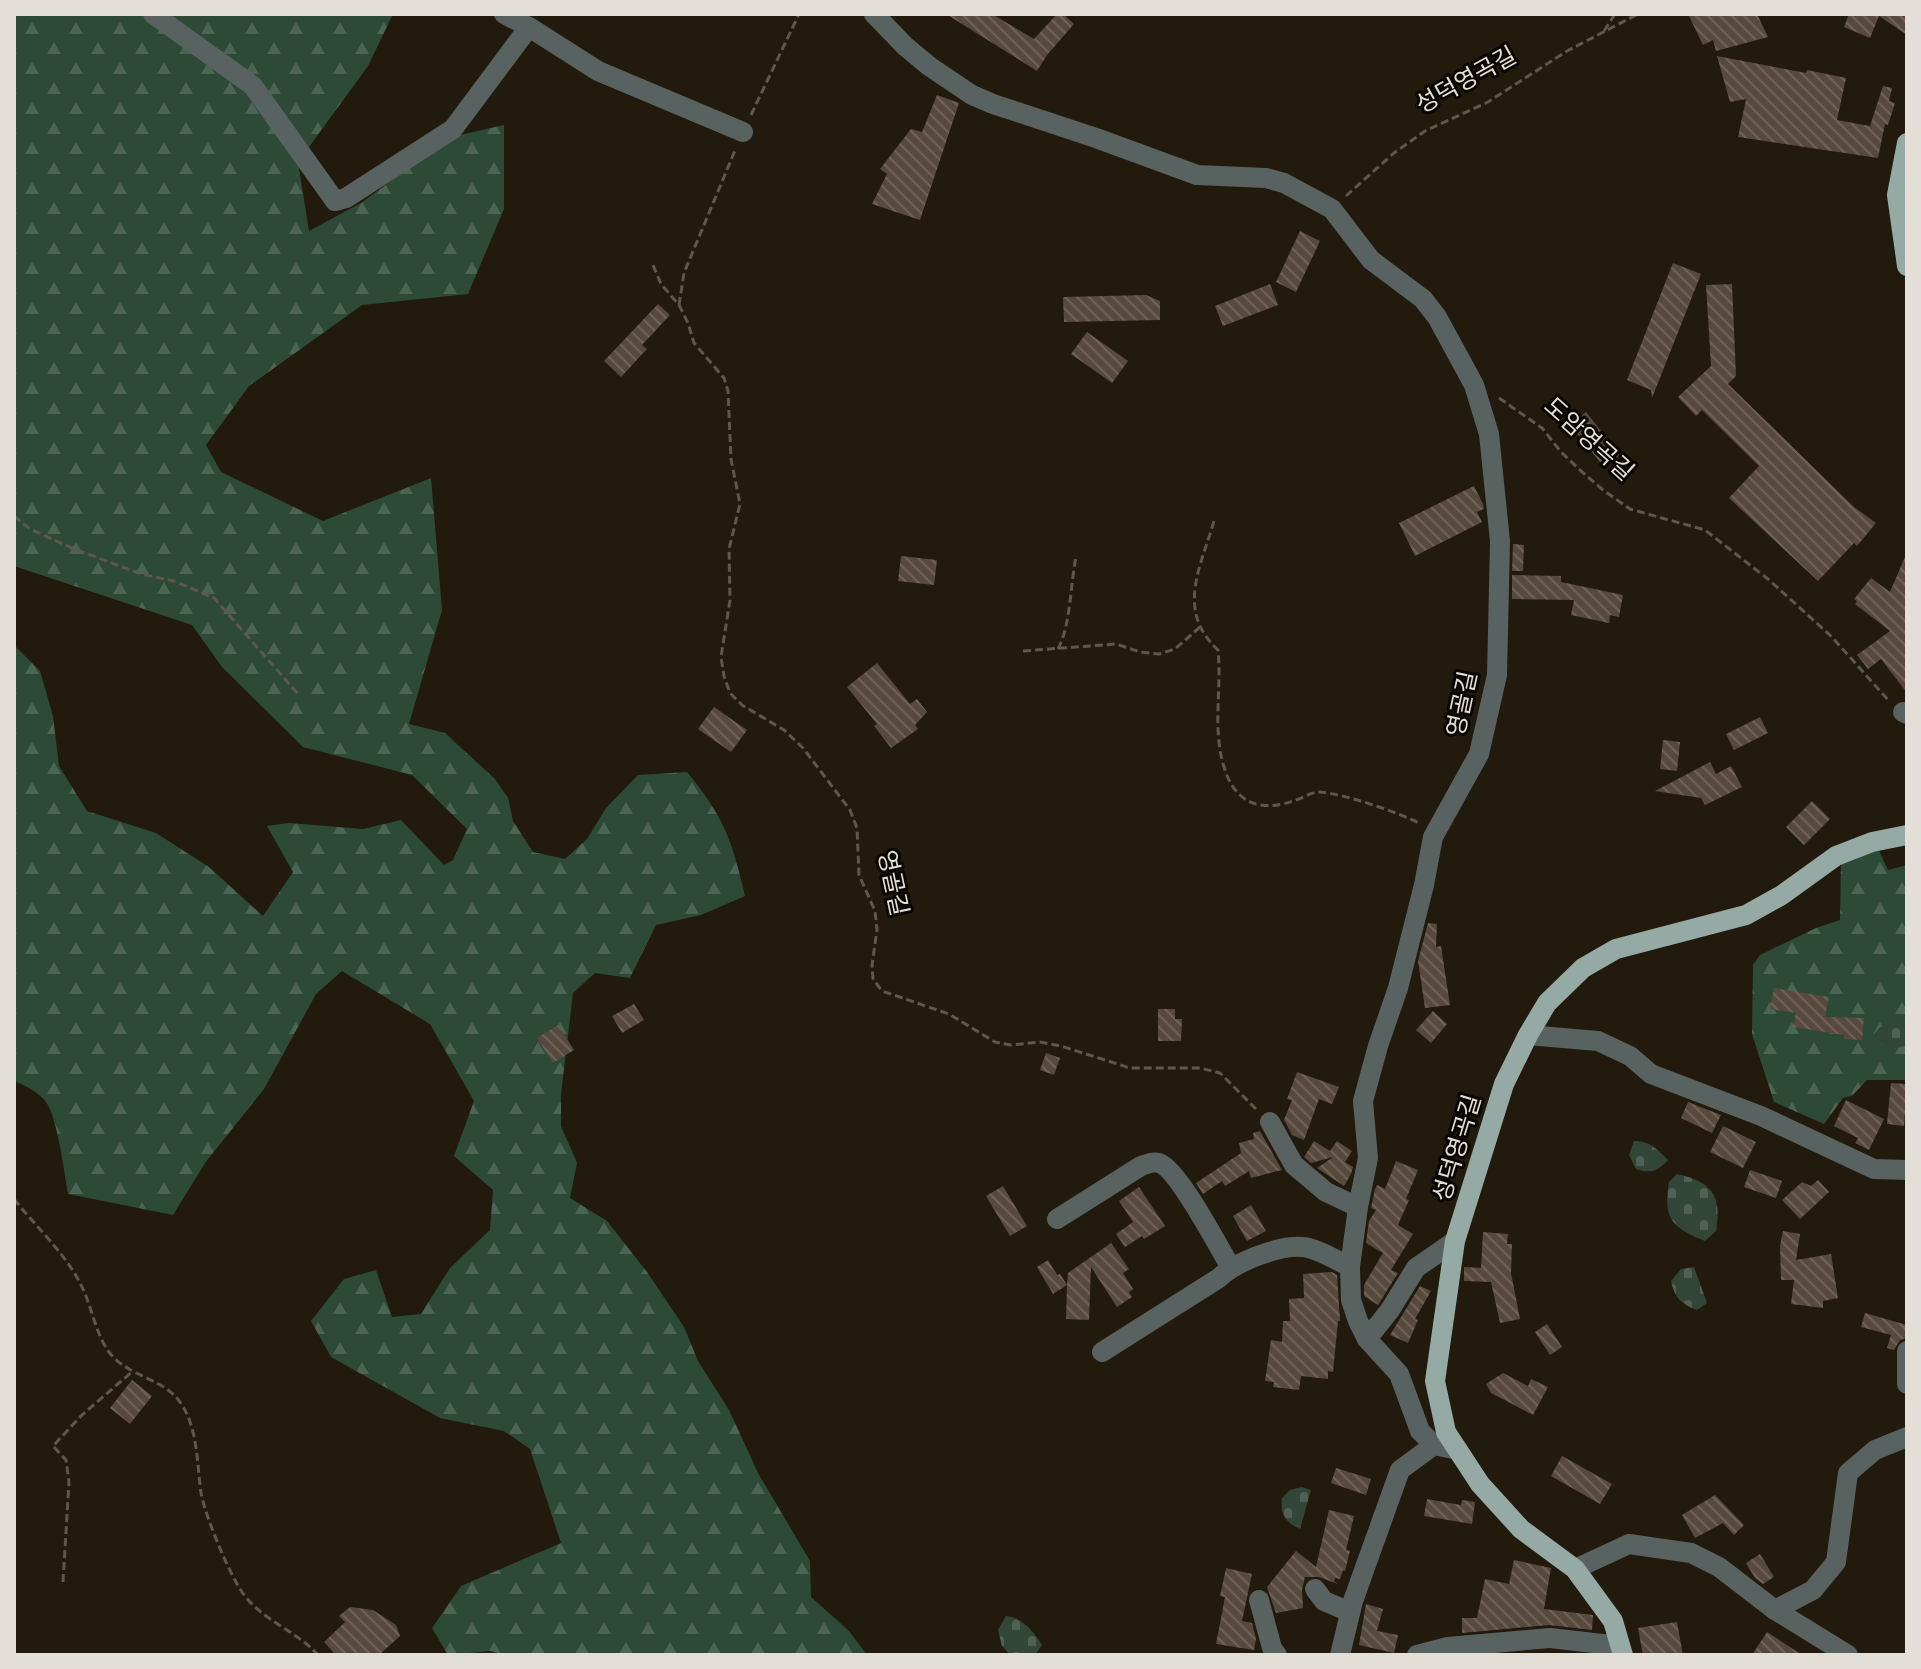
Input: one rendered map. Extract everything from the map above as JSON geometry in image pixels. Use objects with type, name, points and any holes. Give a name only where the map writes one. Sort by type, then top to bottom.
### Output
[{"type":"main road","points":[[1907,143],[1897,195],[1907,266]]},
{"type":"main road","name":"성덕영곡길","points":[[1621,1651],[1613,1621],[1575,1569],[1521,1529],[1480,1484],[1446,1432],[1435,1381],[1455,1241],[1504,1084],[1547,1003],[1583,968],[1616,949],[1746,915],[1782,895],[1836,856],[1872,842],[1907,835]]},
{"type":"street","points":[[153,14],[253,86],[335,201],[346,198],[453,129],[529,27]]},
{"type":"street","points":[[504,14],[598,71],[743,132]]},
{"type":"street","points":[[874,14],[929,66],[972,95],[993,104],[1197,175],[1266,178],[1284,183],[1332,209],[1371,260],[1423,299],[1437,317],[1474,385]]},
{"type":"street","name":"영골길","points":[[1434,1445],[1420,1431],[1399,1374],[1367,1339],[1358,1321],[1351,1300],[1350,1267],[1368,1158],[1363,1101],[1398,988],[1433,837],[1479,754],[1497,675],[1500,541],[1489,434],[1474,385]]},
{"type":"street","points":[[1528,1035],[1598,1041],[1630,1056],[1651,1074],[1761,1116],[1874,1169],[1907,1170]]},
{"type":"street","points":[[1270,1122],[1294,1165],[1326,1192],[1358,1207]]},
{"type":"street","points":[[1057,1219],[1141,1166],[1163,1163],[1177,1178],[1230,1266]]},
{"type":"street","points":[[1367,1339],[1390,1310],[1416,1268],[1455,1241]]},
{"type":"street","points":[[1102,1352],[1219,1278],[1230,1266],[1285,1248],[1305,1246],[1350,1267]]},
{"type":"street","points":[[1907,1351],[1907,1384]]},
{"type":"street","points":[[1775,1610],[1813,1590],[1836,1562],[1848,1473],[1875,1450],[1907,1437]]},
{"type":"street","points":[[1340,1655],[1350,1612],[1400,1470],[1434,1445],[1458,1450]]},
{"type":"street","points":[[1575,1569],[1629,1544],[1691,1553],[1719,1567],[1775,1610],[1848,1655]]},
{"type":"street","points":[[1315,1589],[1324,1601],[1350,1612]]},
{"type":"street","points":[[1259,1600],[1272,1648],[1277,1655]]},
{"type":"street","points":[[1417,1655],[1448,1647],[1550,1638],[1621,1651]]},
{"type":"path","points":[[679,305],[684,273],[706,215],[799,14]]},
{"type":"path","points":[[1602,33],[1615,14]]},
{"type":"path","name":"성덕영곡길","points":[[1332,209],[1394,153],[1425,131],[1488,102],[1567,51],[1638,14]]},
{"type":"path","name":"영골길","points":[[653,265],[661,284],[679,305],[694,343],[724,378],[728,391],[731,459],[740,504],[729,549],[730,600],[721,657],[724,676],[730,693],[742,705],[784,730],[803,748],[850,810],[857,828],[859,875],[875,911],[877,930],[873,979],[882,991],[949,1014],[995,1042],[1011,1045],[1040,1042],[1061,1046],[1130,1068],[1200,1068],[1220,1073],[1270,1122]]},
{"type":"path","name":"도암영곡길","points":[[1474,385],[1509,403],[1542,428],[1561,452],[1603,490],[1630,509],[1705,530],[1768,579],[1831,636],[1890,701],[1905,713]]},
{"type":"path","points":[[14,516],[30,529],[72,548],[141,574],[174,581],[214,598],[299,695]]},
{"type":"path","points":[[1214,521],[1193,605],[1203,636],[1218,650],[1216,725],[1224,767],[1235,791],[1255,806],[1273,806],[1316,791],[1382,808],[1418,822],[1433,837]]},
{"type":"path","points":[[1058,649],[1066,633],[1076,557]]},
{"type":"path","points":[[1023,651],[1116,644],[1159,654],[1175,649],[1200,627]]},
{"type":"path","points":[[14,1199],[81,1284],[102,1341],[110,1354],[171,1392],[182,1404],[190,1423],[202,1497],[233,1578],[242,1593],[270,1621],[318,1655]]},
{"type":"path","points":[[63,1582],[69,1482],[66,1460],[53,1446],[82,1415],[133,1371]]},
{"type":"green space","points":[[14,14],[393,14],[368,66],[298,162],[309,231],[361,203],[451,137],[504,125],[504,209],[468,294],[362,305],[249,386],[206,445],[221,472],[323,521],[431,478],[442,610],[409,724],[445,733],[495,779],[508,798],[513,821],[533,852],[565,859],[587,839],[606,808],[638,775],[687,772],[718,816],[731,844],[745,896],[701,915],[656,925],[630,978],[595,973],[573,993],[561,1094],[561,1126],[577,1163],[570,1198],[607,1221],[684,1327],[698,1361],[729,1410],[758,1473],[810,1561],[811,1597],[849,1631],[867,1655],[505,1655],[490,1651],[448,1655],[432,1628],[461,1586],[561,1543],[530,1449],[504,1431],[440,1418],[331,1357],[311,1321],[344,1279],[376,1270],[392,1317],[421,1314],[450,1268],[490,1230],[493,1190],[454,1156],[474,1101],[430,1024],[342,971],[316,994],[264,1089],[205,1163],[173,1215],[68,1194],[50,1110],[39,1095],[14,1081],[14,645],[40,671],[53,716],[59,766],[87,811],[156,833],[209,867],[263,916],[293,872],[267,826],[289,823],[363,829],[401,820],[444,865],[453,860],[467,829],[412,775],[303,747],[222,667],[192,625],[14,566]]},
{"type":"green space","points":[[1878,849],[1888,870],[1907,865],[1907,1080],[1867,1080],[1852,1096],[1843,1098],[1824,1124],[1774,1102],[1752,1034],[1753,965],[1760,955],[1840,920],[1841,862]]},
{"type":"green space","points":[[1902,1021],[1907,1027],[1907,1045],[1894,1049],[1877,1043],[1874,1034],[1880,1027]]},
{"type":"green space","points":[[1634,1141],[1649,1144],[1668,1160],[1654,1170],[1636,1169],[1629,1155]]},
{"type":"green space","points":[[1677,1174],[1699,1181],[1716,1199],[1716,1231],[1705,1241],[1677,1226],[1669,1213],[1669,1182]]},
{"type":"green space","points":[[1694,1267],[1707,1303],[1697,1310],[1680,1300],[1671,1281],[1681,1269]]},
{"type":"green space","points":[[1302,1487],[1311,1490],[1300,1529],[1285,1517],[1282,1498],[1290,1490]]},
{"type":"green space","points":[[1006,1616],[1022,1622],[1035,1635],[1042,1645],[1035,1655],[1010,1655],[1002,1646],[998,1630]]},
{"type":"building","points":[[946,14],[992,14],[1034,39],[1057,14],[1063,14],[1074,24],[1037,71]]},
{"type":"building","points":[[1688,14],[1757,14],[1768,37],[1716,51],[1713,40],[1703,45]]},
{"type":"building","points":[[1849,14],[1907,14],[1907,35],[1879,16],[1870,38],[1844,27]]},
{"type":"building","points":[[1717,56],[1846,78],[1837,120],[1870,126],[1883,86],[1892,88],[1889,101],[1895,103],[1888,125],[1885,124],[1878,158],[1738,137],[1746,99],[1730,102]]},
{"type":"building","points":[[937,95],[959,103],[920,220],[872,204],[887,174],[880,169],[911,129],[922,132]]},
{"type":"building","points":[[1300,231],[1320,241],[1296,292],[1276,282]]},
{"type":"building","points":[[1673,263],[1701,274],[1652,398],[1651,390],[1627,380]]},
{"type":"building","points":[[1270,284],[1278,305],[1223,326],[1215,306]]},
{"type":"building","points":[[1732,284],[1736,376],[1728,384],[1854,507],[1876,523],[1857,546],[1854,543],[1818,581],[1729,498],[1759,466],[1702,410],[1696,416],[1678,397],[1711,366],[1706,285]]},
{"type":"building","points":[[1146,295],[1160,301],[1160,320],[1064,322],[1063,297]]},
{"type":"building","points":[[658,304],[670,315],[642,345],[647,349],[621,377],[604,361]]},
{"type":"building","points":[[1087,332],[1128,361],[1112,383],[1071,354]]},
{"type":"building","points":[[1586,412],[1620,455],[1605,468],[1570,425]]},
{"type":"building","points":[[1474,486],[1483,504],[1484,509],[1477,512],[1482,522],[1415,556],[1399,523]]},
{"type":"building","points":[[1513,544],[1524,545],[1523,571],[1512,571]]},
{"type":"building","points":[[1907,552],[1907,693],[1881,659],[1868,669],[1857,655],[1890,631],[1855,604],[1857,601],[1854,599],[1871,578],[1890,592]]},
{"type":"building","points":[[901,556],[937,560],[934,585],[898,581]]},
{"type":"building","points":[[1512,575],[1561,576],[1561,582],[1623,595],[1619,617],[1610,615],[1609,623],[1571,615],[1574,600],[1512,599]]},
{"type":"building","points":[[877,663],[910,704],[917,699],[927,712],[915,725],[918,729],[891,748],[874,726],[877,724],[847,687]]},
{"type":"building","points":[[714,707],[747,730],[731,752],[698,729]]},
{"type":"building","points":[[1760,717],[1768,733],[1734,750],[1726,734]]},
{"type":"building","points":[[1663,740],[1680,742],[1677,771],[1660,769]]},
{"type":"building","points":[[1710,762],[1716,774],[1731,766],[1742,787],[1705,805],[1701,798],[1655,791]]},
{"type":"building","points":[[1812,801],[1830,819],[1804,845],[1786,827]]},
{"type":"building","points":[[1428,923],[1437,924],[1436,947],[1441,946],[1450,1005],[1425,1008],[1418,961]]},
{"type":"building","points":[[1774,988],[1829,997],[1825,1017],[1864,1018],[1862,1040],[1793,1027],[1796,1013],[1770,1009]]},
{"type":"building","points":[[634,1004],[644,1020],[622,1033],[612,1016]]},
{"type":"building","points":[[1158,1009],[1175,1009],[1175,1019],[1182,1019],[1181,1041],[1158,1041]]},
{"type":"building","points":[[1433,1011],[1447,1024],[1431,1043],[1416,1030]]},
{"type":"building","points":[[558,1025],[574,1050],[553,1063],[537,1038]]},
{"type":"building","points":[[1046,1053],[1060,1058],[1054,1075],[1040,1070]]},
{"type":"building","points":[[1297,1072],[1339,1087],[1332,1104],[1319,1099],[1304,1140],[1292,1135],[1284,1120],[1292,1100],[1287,1099]]},
{"type":"building","points":[[1891,1083],[1907,1084],[1904,1126],[1887,1124]]},
{"type":"building","points":[[1846,1100],[1884,1119],[1869,1150],[1855,1143],[1858,1138],[1834,1126]]},
{"type":"building","points":[[1688,1102],[1721,1115],[1712,1133],[1681,1118]]},
{"type":"building","points":[[1723,1126],[1756,1142],[1743,1168],[1710,1152]]},
{"type":"building","points":[[1260,1131],[1282,1170],[1251,1178],[1249,1171],[1225,1186],[1222,1181],[1203,1194],[1196,1183],[1241,1153],[1239,1143],[1254,1139],[1253,1133]]},
{"type":"building","points":[[1314,1141],[1330,1151],[1337,1141],[1352,1151],[1345,1162],[1353,1167],[1344,1186],[1317,1168],[1333,1157],[1311,1163],[1304,1157]]},
{"type":"building","points":[[1396,1161],[1418,1170],[1398,1225],[1413,1234],[1391,1270],[1398,1273],[1378,1305],[1364,1296],[1364,1285],[1383,1253],[1366,1243],[1369,1221],[1376,1210],[1371,1208],[1375,1189],[1377,1185],[1385,1189]]},
{"type":"building","points":[[1750,1170],[1782,1181],[1776,1198],[1744,1187]]},
{"type":"building","points":[[1818,1180],[1829,1192],[1800,1219],[1782,1200],[1802,1182],[1811,1186]]},
{"type":"building","points":[[1003,1186],[1027,1226],[1010,1236],[986,1196]]},
{"type":"building","points":[[1139,1187],[1165,1226],[1125,1247],[1116,1234],[1133,1222],[1119,1201]]},
{"type":"building","points":[[1251,1205],[1266,1231],[1247,1241],[1233,1216]]},
{"type":"building","points":[[1783,1231],[1800,1234],[1796,1260],[1831,1254],[1838,1298],[1823,1301],[1823,1308],[1791,1304],[1794,1280],[1781,1280]]},
{"type":"building","points":[[1483,1232],[1508,1234],[1507,1244],[1512,1244],[1511,1273],[1520,1319],[1500,1323],[1491,1282],[1464,1281],[1464,1267],[1481,1268]]},
{"type":"building","points":[[1111,1243],[1129,1269],[1123,1273],[1133,1289],[1129,1292],[1132,1297],[1117,1307],[1091,1267],[1089,1320],[1066,1319],[1068,1273]]},
{"type":"building","points":[[1048,1260],[1067,1285],[1053,1294],[1037,1267]]},
{"type":"building","points":[[1332,1272],[1337,1275],[1340,1321],[1333,1372],[1328,1371],[1328,1379],[1301,1376],[1299,1390],[1273,1387],[1274,1382],[1265,1381],[1271,1340],[1282,1342],[1283,1321],[1290,1321],[1289,1299],[1304,1298],[1303,1274]]},
{"type":"building","points":[[1420,1286],[1431,1291],[1415,1319],[1418,1320],[1408,1343],[1390,1335]]},
{"type":"building","points":[[1865,1313],[1907,1325],[1907,1338],[1900,1340],[1894,1350],[1887,1348],[1891,1335],[1861,1327]]},
{"type":"building","points":[[1547,1324],[1562,1347],[1550,1355],[1535,1332]]},
{"type":"building","points":[[1503,1373],[1528,1386],[1531,1379],[1548,1387],[1533,1415],[1491,1393],[1486,1384]]},
{"type":"building","points":[[132,1380],[152,1396],[130,1424],[110,1408]]},
{"type":"building","points":[[1562,1456],[1612,1484],[1600,1504],[1551,1476]]},
{"type":"building","points":[[1336,1468],[1371,1479],[1366,1495],[1331,1483]]},
{"type":"building","points":[[1715,1495],[1744,1525],[1734,1535],[1723,1523],[1695,1538],[1682,1515]]},
{"type":"building","points":[[1427,1499],[1461,1505],[1462,1500],[1475,1502],[1472,1524],[1424,1516]]},
{"type":"building","points":[[1329,1510],[1354,1516],[1346,1550],[1350,1551],[1345,1571],[1340,1579],[1335,1578],[1338,1584],[1319,1577],[1305,1577],[1303,1608],[1276,1613],[1267,1587],[1296,1551],[1316,1567]]},
{"type":"building","points":[[1760,1554],[1774,1577],[1763,1584],[1755,1578],[1746,1563]]},
{"type":"building","points":[[1514,1560],[1551,1568],[1544,1609],[1593,1615],[1592,1630],[1549,1625],[1462,1633],[1462,1618],[1477,1618],[1485,1579],[1509,1584]]},
{"type":"building","points":[[1226,1568],[1252,1574],[1242,1621],[1252,1623],[1256,1639],[1254,1650],[1216,1644],[1225,1597],[1220,1596]]},
{"type":"building","points":[[1366,1604],[1383,1609],[1377,1631],[1398,1635],[1394,1653],[1359,1645]]},
{"type":"building","points":[[350,1607],[373,1610],[396,1625],[400,1636],[379,1655],[336,1655],[324,1642],[345,1622],[339,1616]]},
{"type":"building","points":[[1677,1622],[1683,1655],[1643,1655],[1638,1628]]},
{"type":"building","points":[[1767,1632],[1802,1655],[1752,1655]]}]
